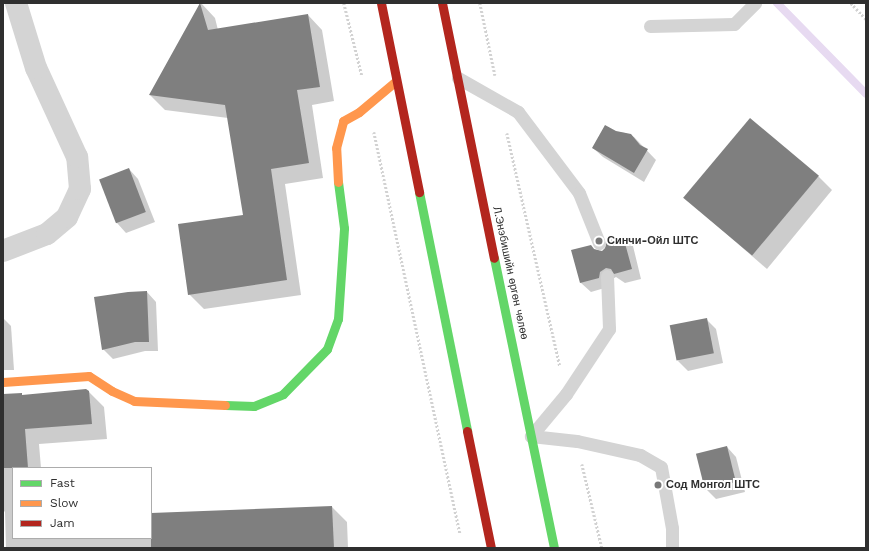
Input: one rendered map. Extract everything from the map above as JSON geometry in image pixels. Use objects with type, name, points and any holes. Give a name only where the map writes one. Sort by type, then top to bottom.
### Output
[{"type":"main road","points":[[381,3],[491,548]]},
{"type":"main road","name":"Л.Энэбишийн өргөн чөлөө","points":[[442,3],[554,548]]},
{"type":"main road","points":[[3,382],[88,376],[112,391],[134,401],[171,404],[254,406],[283,394],[327,349],[338,319],[344,228],[338,186],[336,148],[343,121],[368,105],[396,81]]},
{"type":"street","points":[[3,251],[47,234],[67,217],[80,189],[77,157],[36,68],[16,3]]},
{"type":"lane","points":[[650,26],[734,24],[755,3]]},
{"type":"lane","points":[[458,78],[501,104],[518,112],[579,193],[599,242]]},
{"type":"lane","points":[[531,436],[566,394],[608,329],[607,276]]},
{"type":"lane","points":[[531,436],[577,441],[640,455],[661,467],[672,528],[672,548]]},
{"type":"path","points":[[344,3],[368,105],[461,540]]},
{"type":"path","points":[[480,3],[566,394]]},
{"type":"path","points":[[851,3],[866,18]]},
{"type":"path","points":[[577,441],[602,548]]},
{"type":"building","points":[[200,3],[208,30],[308,14],[320,87],[297,90],[309,163],[271,169],[287,280],[188,295],[178,224],[243,215],[225,105],[149,95]]},
{"type":"building","points":[[750,118],[819,176],[752,256],[683,198]]},
{"type":"building","points":[[605,125],[616,131],[631,134],[640,145],[648,149],[634,173],[592,148]]},
{"type":"building","points":[[129,168],[146,212],[116,223],[99,179]]},
{"type":"building","points":[[623,236],[632,269],[614,274],[611,269],[606,268],[600,272],[599,278],[580,283],[571,250],[591,245],[594,249],[602,251],[605,248],[607,240]]},
{"type":"building","points":[[147,291],[149,342],[135,342],[102,350],[94,297]]},
{"type":"building","points":[[707,318],[714,353],[677,361],[670,325]]},
{"type":"building","points":[[86,389],[89,391],[92,424],[25,429],[28,467],[3,468],[3,394],[22,393],[22,395]]},
{"type":"building","points":[[727,446],[736,482],[705,490],[696,454]]},
{"type":"building","points":[[332,506],[334,548],[151,548],[152,513]]},
{"type":"waterway","points":[[777,3],[866,94]]},
{"type":"traffic: fast","points":[[225,405],[254,406],[283,394],[327,349],[338,319],[344,228],[338,182]]},
{"type":"traffic: fast","points":[[419,192],[467,431]]},
{"type":"traffic: fast","points":[[494,258],[554,548]]},
{"type":"traffic: slow","points":[[338,182],[336,148],[343,121],[359,112],[396,81]]},
{"type":"traffic: slow","points":[[3,382],[89,376],[112,391],[134,401],[225,405]]},
{"type":"traffic: jam","points":[[381,3],[419,192]]},
{"type":"traffic: jam","points":[[442,3],[494,258]]},
{"type":"traffic: jam","points":[[467,431],[491,548]]},
{"type":"place","name":"Синчи-Ойл ШТС","points":[[599,241]]},
{"type":"place","name":"Сод Монгол ШТС","points":[[658,485]]}]
